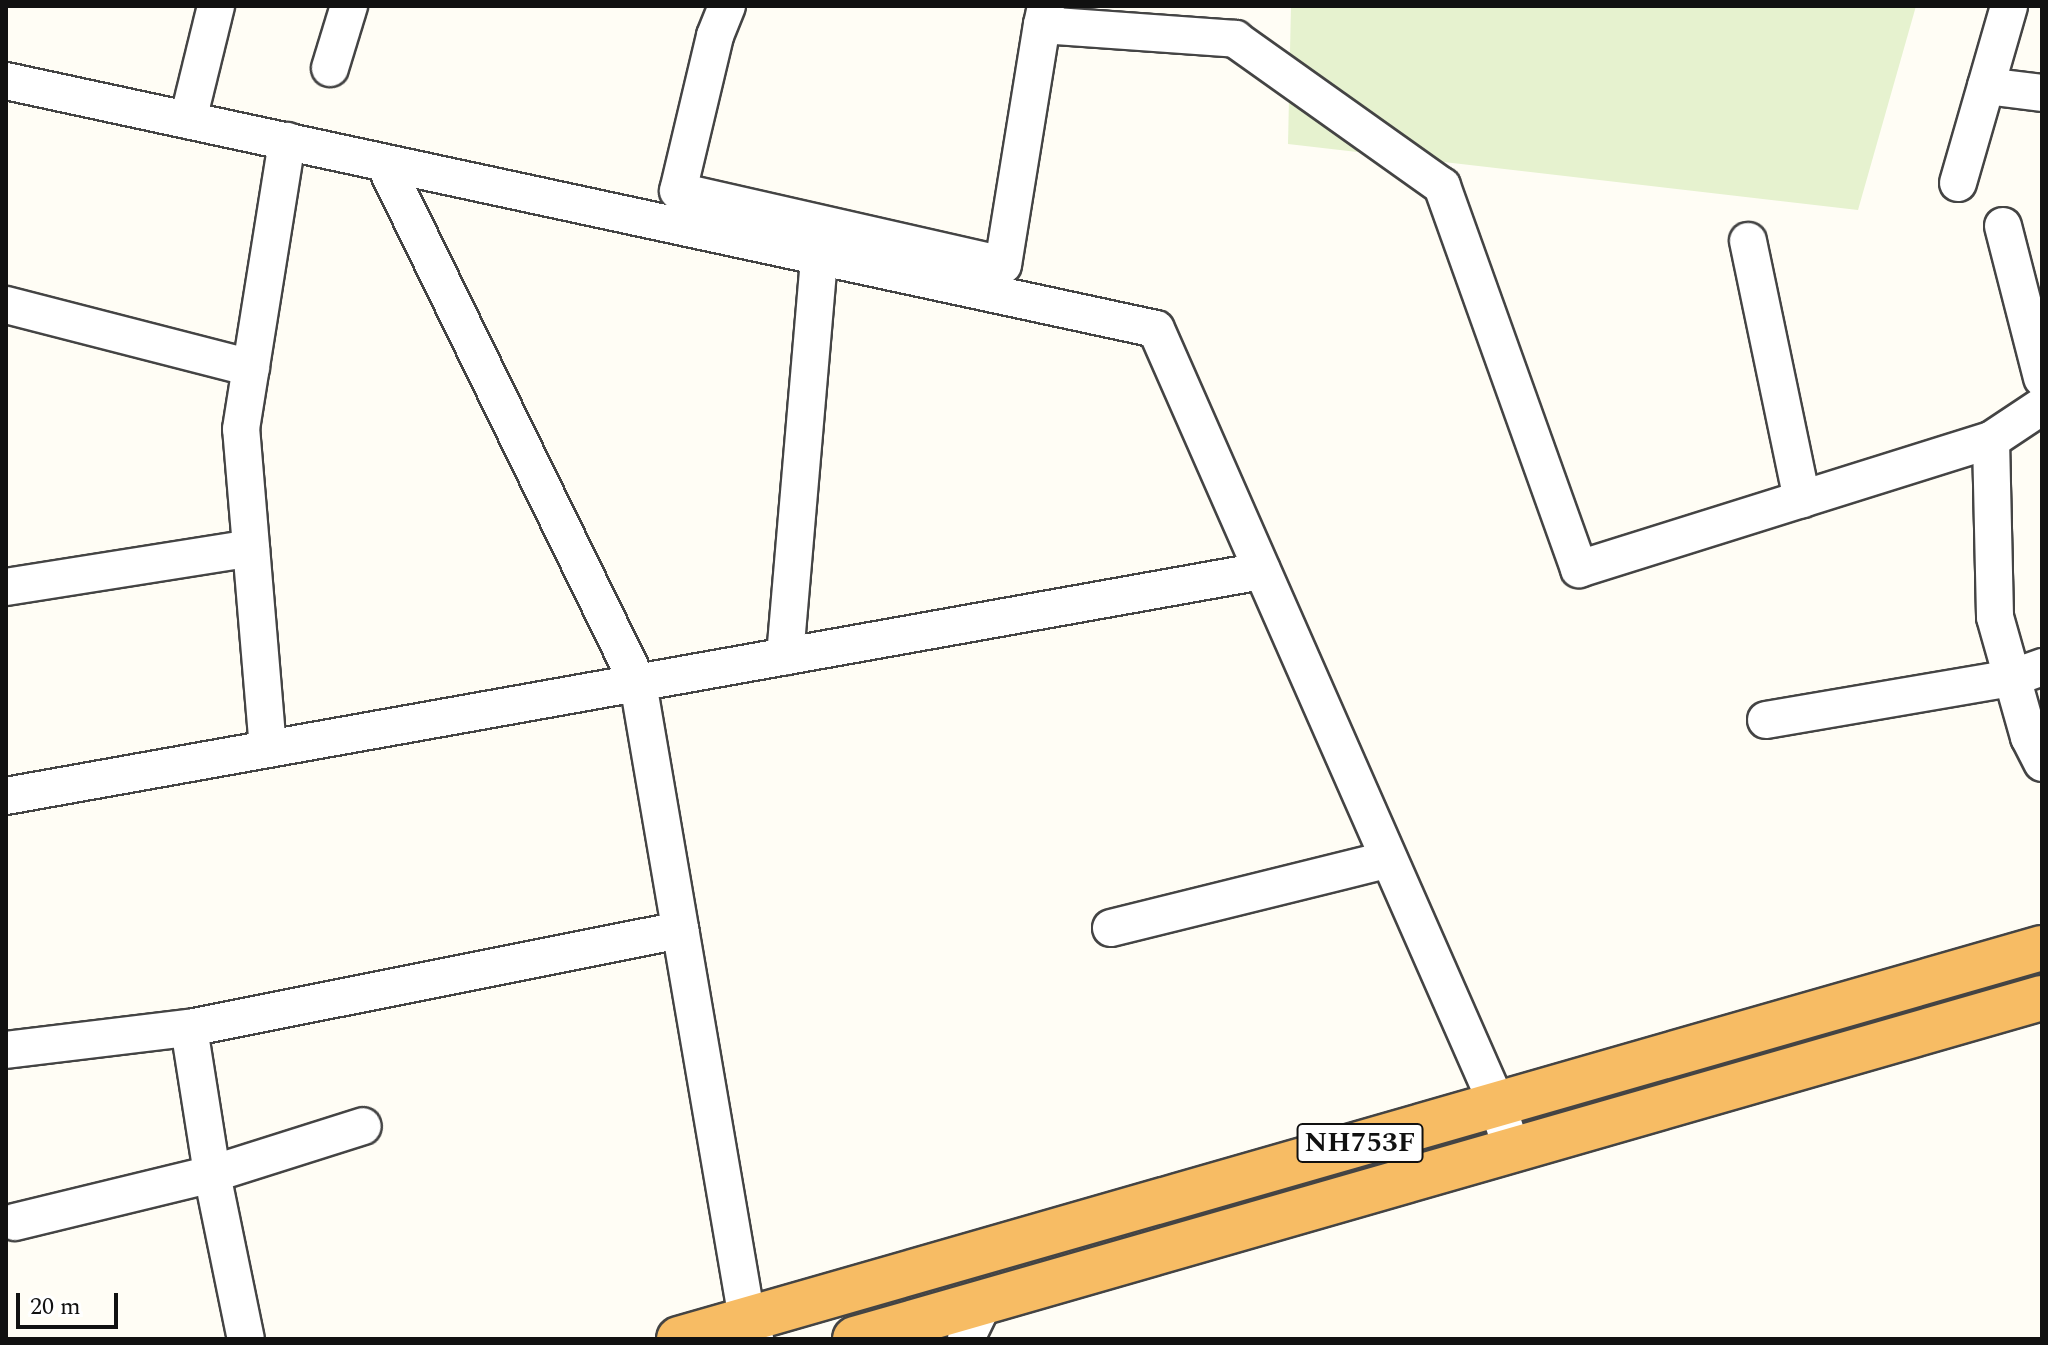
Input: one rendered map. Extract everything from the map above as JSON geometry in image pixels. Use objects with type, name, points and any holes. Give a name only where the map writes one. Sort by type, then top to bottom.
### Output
[{"type":"highway","name":"NH753F","points":[[679,1339],[751,1329],[1497,1104],[2042,948]]},
{"type":"highway","name":"NH753F","points":[[855,1339],[975,1321],[1512,1150],[2042,998]]},
{"type":"street","points":[[188,120],[216,6]]},
{"type":"street","points":[[330,68],[349,6]]},
{"type":"street","points":[[727,6],[715,36],[678,191],[1003,265],[1044,16],[1235,39],[1442,186],[1579,569],[1991,440],[2042,406]]},
{"type":"street","points":[[1958,183],[2009,6]]},
{"type":"street","points":[[6,81],[1156,329],[1497,1104],[1512,1150]]},
{"type":"street","points":[[1986,86],[2042,93]]},
{"type":"street","points":[[268,749],[241,429],[287,141]]},
{"type":"street","points":[[384,163],[638,683],[751,1329]]},
{"type":"street","points":[[2003,226],[2042,378]]},
{"type":"street","points":[[1748,241],[1802,499]]},
{"type":"street","points":[[785,656],[819,256]]},
{"type":"street","points":[[6,305],[251,368]]},
{"type":"street","points":[[1991,440],[1995,617],[2027,672],[2029,737],[2042,763]]},
{"type":"street","points":[[6,587],[251,548]]},
{"type":"street","points":[[6,796],[1262,571]]},
{"type":"street","points":[[1766,720],[2027,672]]},
{"type":"street","points":[[1111,928],[1389,859]]},
{"type":"street","points":[[6,1050],[189,1028],[680,930]]},
{"type":"street","points":[[189,1028],[212,1174],[246,1339]]},
{"type":"street","points":[[15,1222],[212,1174],[363,1126]]},
{"type":"green space","points":[[1291,6],[1916,6],[1858,210],[1288,144]]}]
